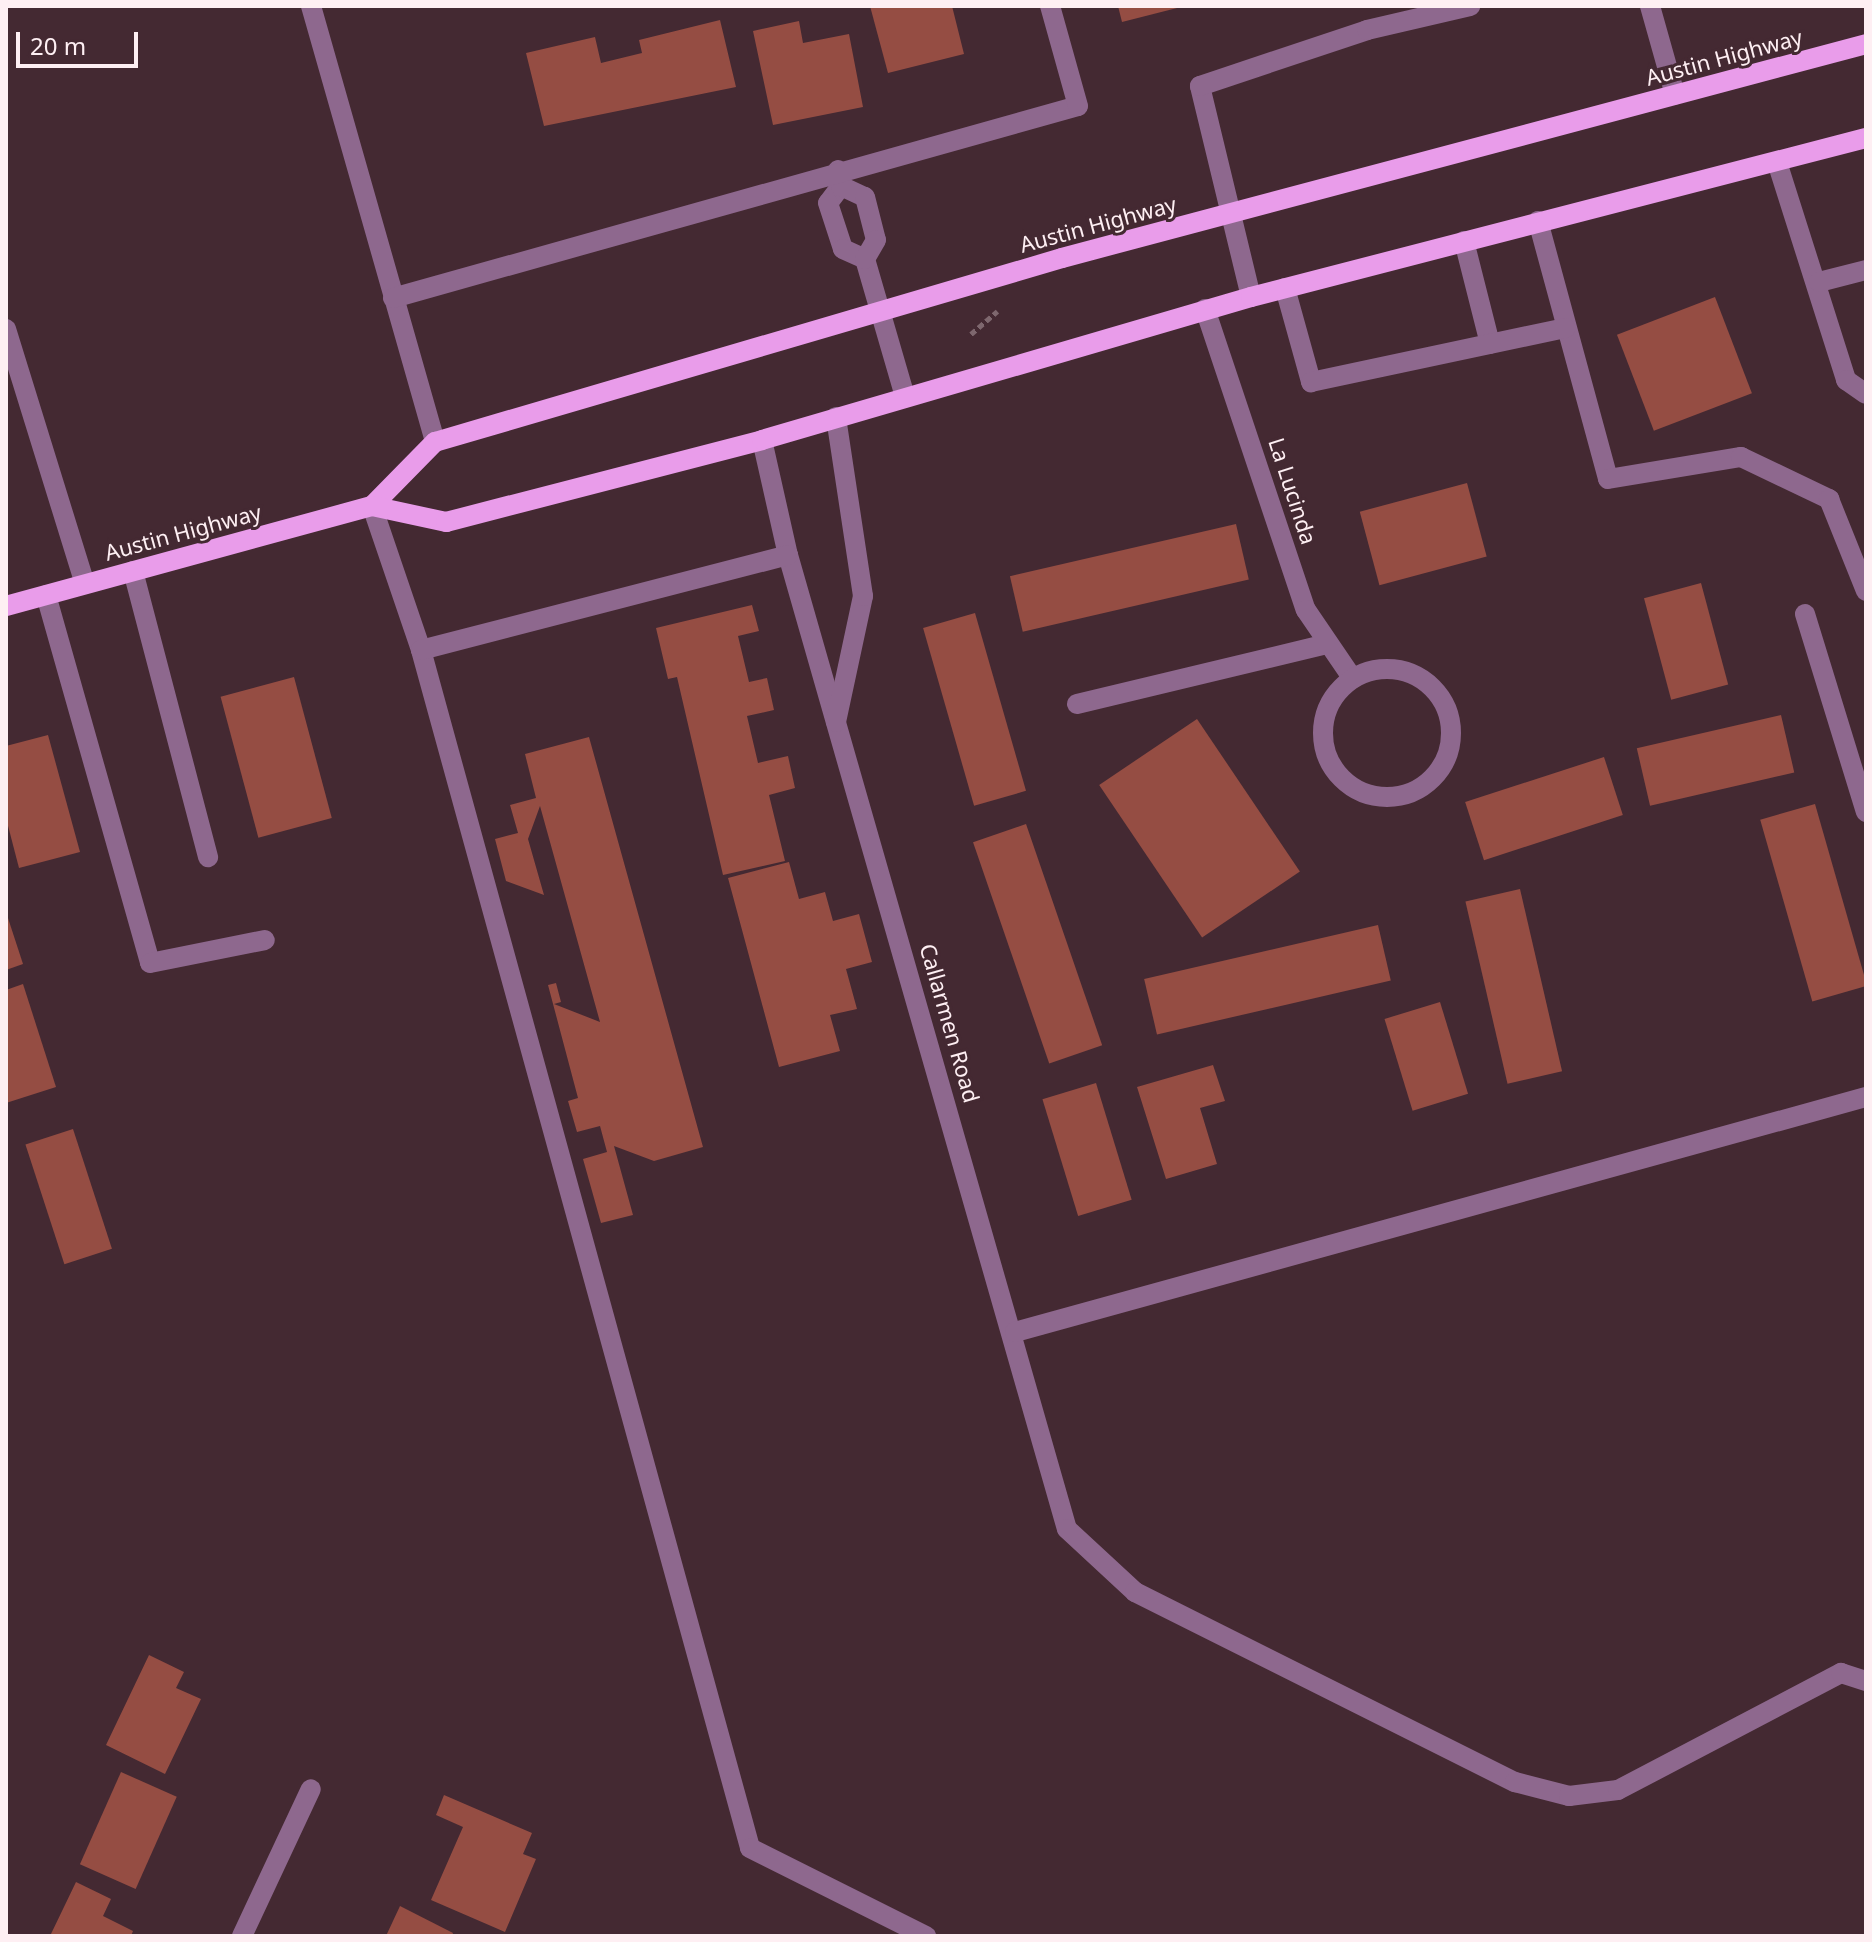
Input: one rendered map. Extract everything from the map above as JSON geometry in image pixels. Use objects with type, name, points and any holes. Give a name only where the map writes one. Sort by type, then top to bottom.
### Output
[{"type":"main road","name":"Austin Highway","points":[[372,506],[435,442],[1228,214],[1866,44]]},
{"type":"main road","name":"Austin Highway","points":[[6,606],[372,506],[446,522],[762,440],[1205,309],[1866,138]]},
{"type":"street","points":[[311,6],[435,442]]},
{"type":"street","points":[[393,298],[840,178],[1078,106],[1050,6]]},
{"type":"street","points":[[1251,297],[1228,214],[1200,86],[1367,30],[1470,6]]},
{"type":"street","points":[[1650,6],[1675,95]]},
{"type":"street","points":[[1777,162],[1819,282],[1846,380],[1866,394]]},
{"type":"street","points":[[840,178],[828,203],[843,249],[865,259],[905,397]]},
{"type":"street","points":[[840,178],[865,197],[876,240],[865,259]]},
{"type":"street","points":[[1538,221],[1608,479],[1741,457],[1829,499],[1866,591]]},
{"type":"street","points":[[1464,241],[1490,344]]},
{"type":"street","points":[[1819,282],[1866,270]]},
{"type":"street","points":[[1285,288],[1311,382],[1565,328]]},
{"type":"street","name":"La Lucinda","points":[[1205,309],[1306,610],[1353,679]]},
{"type":"street","points":[[6,329],[85,584]]},
{"type":"street","points":[[836,417],[863,596],[836,722]]},
{"type":"street","name":"Callarmen Road","points":[[762,440],[788,555],[1015,1332],[1067,1529],[1135,1592],[1515,1782],[1569,1796],[1618,1790],[1841,1673],[1866,1681]]},
{"type":"street","points":[[372,506],[421,650],[750,1848],[926,1936]]},
{"type":"street","points":[[421,650],[788,555]]},
{"type":"street","points":[[133,571],[208,857]]},
{"type":"street","points":[[46,595],[150,963],[265,940]]},
{"type":"street","points":[[1805,614],[1866,812]]},
{"type":"street","points":[[1077,704],[1327,644]]},
{"type":"street","points":[[1385,669],[1405,671],[1438,694],[1451,731],[1440,770],[1426,784],[1406,794],[1373,795],[1343,780],[1330,762],[1324,720],[1353,679],[1385,669]]},
{"type":"street","points":[[1015,1332],[1866,1097]]},
{"type":"street","points":[[242,1936],[311,1789]]},
{"type":"path","points":[[971,334],[997,311]]},
{"type":"building","points":[[870,6],[952,6],[964,54],[888,73]]},
{"type":"building","points":[[1118,6],[1180,6],[1181,7],[1122,22]]},
{"type":"building","points":[[720,20],[736,87],[544,126],[526,53],[595,37],[601,63],[642,53],[639,40]]},
{"type":"building","points":[[799,21],[803,43],[849,34],[863,107],[773,125],[753,31]]},
{"type":"building","points":[[1715,297],[1752,393],[1654,431],[1617,335]]},
{"type":"building","points":[[1467,483],[1487,556],[1379,585],[1360,512]]},
{"type":"building","points":[[1236,524],[1249,580],[1023,632],[1010,576]]},
{"type":"building","points":[[1701,583],[1728,684],[1671,700],[1644,598]]},
{"type":"building","points":[[752,605],[759,631],[738,636],[749,682],[767,678],[774,710],[747,716],[758,763],[788,756],[795,788],[769,795],[785,861],[723,875],[677,677],[668,679],[656,628]]},
{"type":"building","points":[[975,613],[1026,791],[974,806],[923,628]]},
{"type":"building","points":[[294,677],[332,818],[258,838],[221,697]]},
{"type":"building","points":[[1781,715],[1794,772],[1650,806],[1637,748]]},
{"type":"building","points":[[1197,719],[1300,872],[1202,938],[1099,785]]},
{"type":"building","points":[[48,735],[80,852],[19,868],[6,818],[6,746]]},
{"type":"building","points":[[589,737],[703,1147],[654,1161],[614,1146],[633,1215],[601,1223],[583,1159],[607,1152],[600,1126],[577,1132],[568,1101],[578,1098],[548,985],[556,983],[561,1002],[554,1004],[600,1022],[540,806],[528,839],[544,895],[506,881],[495,839],[518,833],[510,805],[536,798],[525,754]]},
{"type":"building","points":[[1604,757],[1623,815],[1484,860],[1465,802]]},
{"type":"building","points":[[1815,804],[1866,986],[1812,1001],[1760,820]]},
{"type":"building","points":[[1026,824],[1102,1045],[1049,1063],[973,842]]},
{"type":"building","points":[[789,862],[799,899],[825,892],[833,921],[859,914],[872,962],[846,969],[857,1009],[830,1015],[840,1051],[779,1067],[728,878]]},
{"type":"building","points":[[1520,889],[1562,1071],[1508,1084],[1465,902]]},
{"type":"building","points":[[6,912],[23,964],[6,970]]},
{"type":"building","points":[[1378,925],[1391,981],[1157,1035],[1144,979]]},
{"type":"building","points":[[23,984],[56,1087],[6,1103],[6,990]]},
{"type":"building","points":[[1440,1002],[1468,1094],[1413,1111],[1385,1019]]},
{"type":"building","points":[[1213,1065],[1225,1101],[1200,1108],[1217,1164],[1166,1179],[1137,1087]]},
{"type":"building","points":[[1096,1083],[1132,1200],[1078,1216],[1042,1099]]},
{"type":"building","points":[[73,1129],[112,1249],[64,1264],[25,1144]]},
{"type":"building","points":[[149,1655],[184,1672],[176,1688],[201,1699],[165,1774],[106,1745]]},
{"type":"building","points":[[121,1772],[177,1797],[136,1889],[80,1864]]},
{"type":"building","points":[[444,1795],[532,1833],[523,1854],[536,1859],[505,1932],[431,1900],[463,1827],[436,1815]]},
{"type":"building","points":[[76,1882],[111,1899],[103,1916],[133,1931],[131,1936],[50,1936]]},
{"type":"building","points":[[400,1906],[453,1933],[452,1936],[386,1936]]}]
